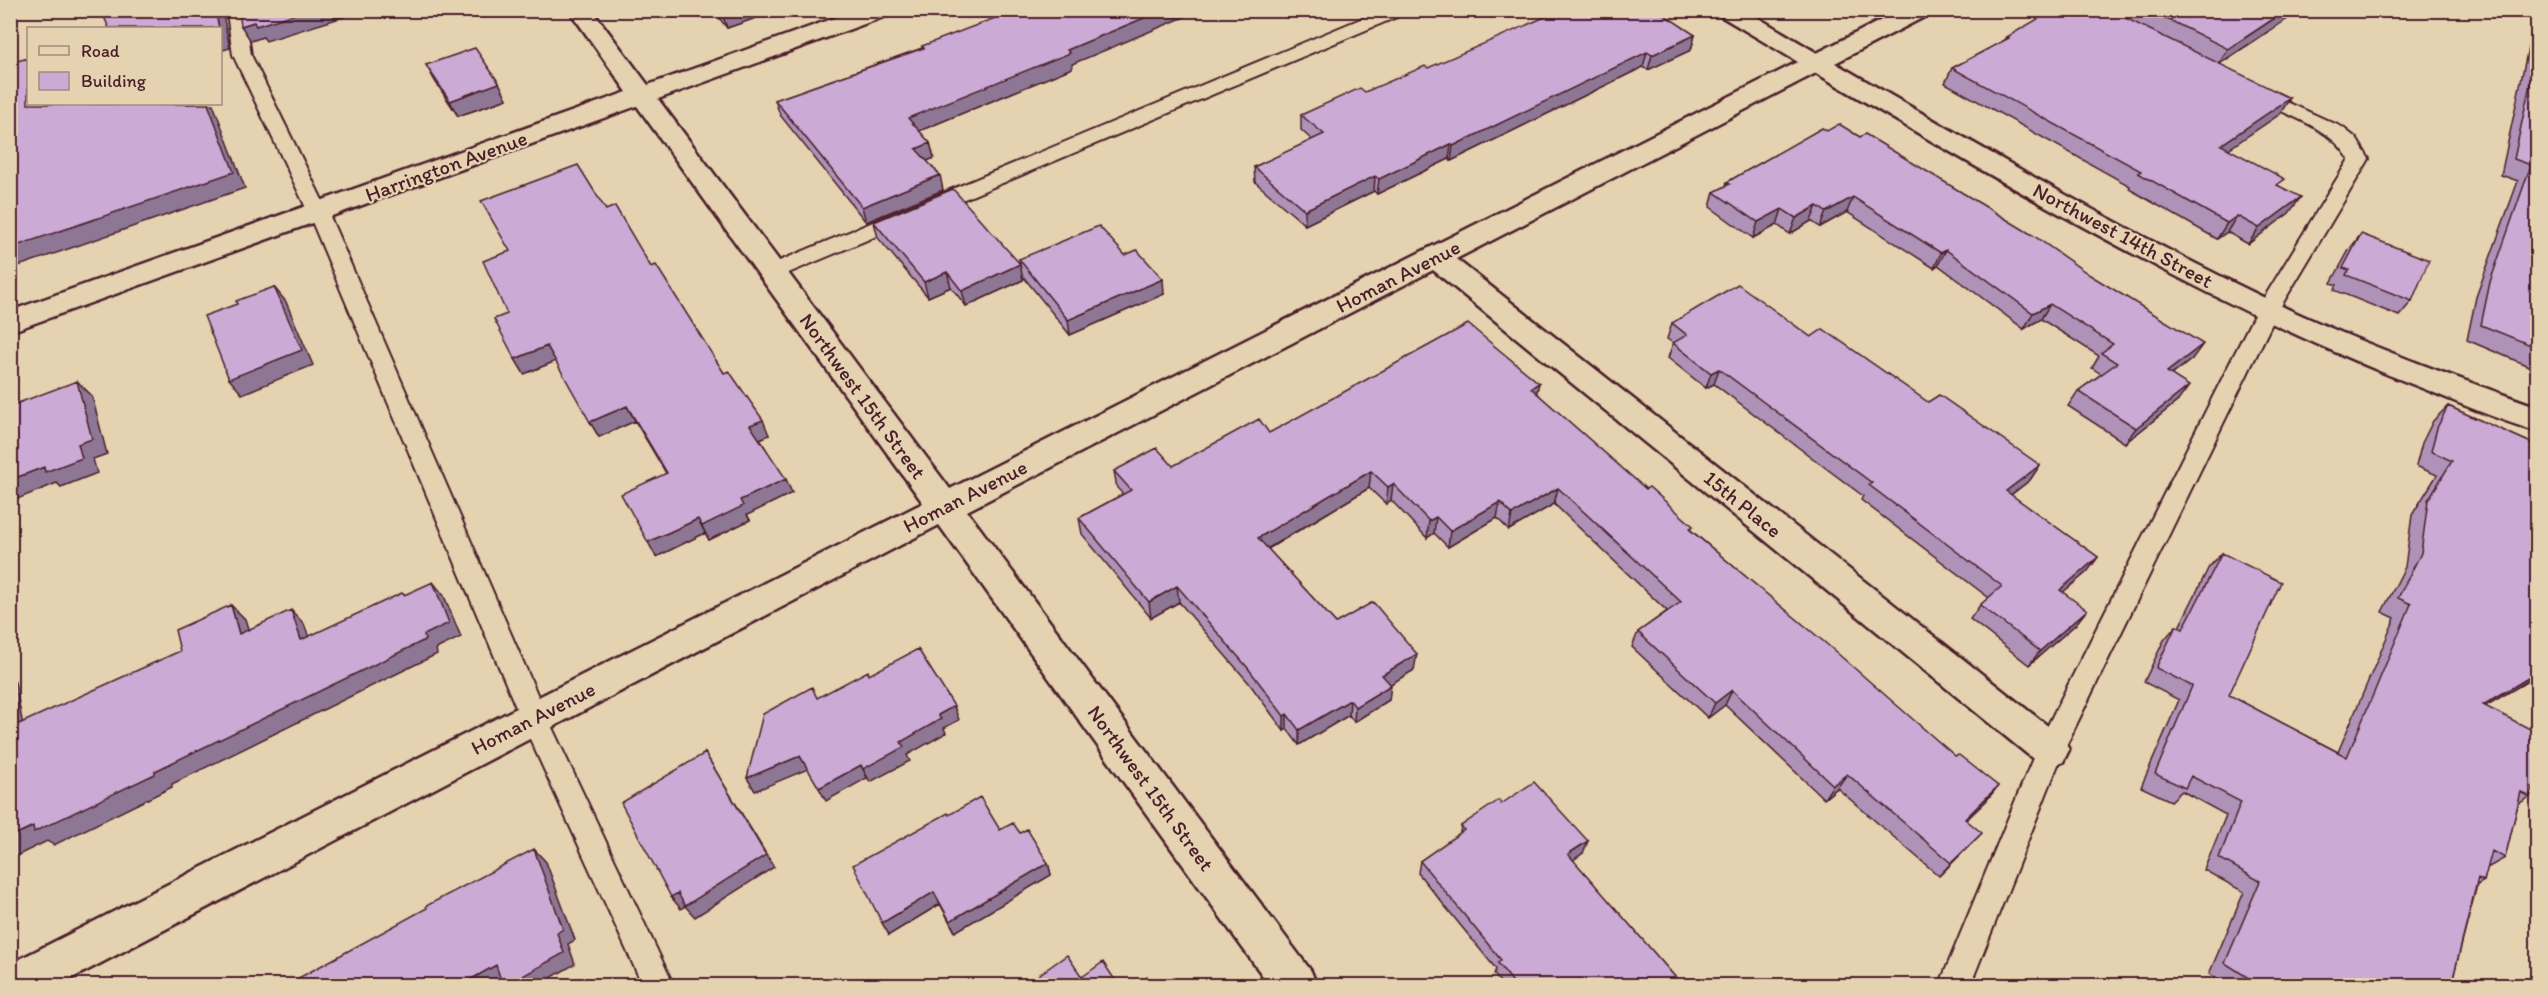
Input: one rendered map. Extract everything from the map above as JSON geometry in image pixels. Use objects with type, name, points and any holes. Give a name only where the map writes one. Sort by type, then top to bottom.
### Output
[{"type":"street","name":"Northwest 15th Street","points":[[580,10],[1296,986]]},
{"type":"street","name":"Harrington Avenue","points":[[10,322],[881,10]]},
{"type":"street","name":"Northwest 14th Street","points":[[1727,10],[2080,216],[2267,311],[2408,372],[2538,420]]},
{"type":"street","name":"Homan Avenue","points":[[12,986],[944,507],[1920,10]]},
{"type":"street","name":"15th Place","points":[[1435,257],[2050,750]]},
{"type":"lane","points":[[232,10],[237,21],[242,55],[318,212],[534,717],[659,986]]},
{"type":"lane","points":[[772,272],[1398,10]]},
{"type":"lane","points":[[1954,986],[2050,750],[2267,311],[2360,159],[2349,142],[2335,131],[2237,84]]},
{"type":"building","points":[[101,10],[215,10],[219,27],[109,27]]},
{"type":"building","points":[[239,10],[308,10],[256,26],[254,22],[241,26]]},
{"type":"building","points":[[1016,10],[1163,10],[1067,50],[1070,53],[908,118],[930,143],[916,149],[940,175],[862,207],[775,100],[924,48],[922,46]]},
{"type":"building","points":[[1561,10],[1640,10],[1643,12],[1657,10],[1695,35],[1652,55],[1647,52],[1453,146],[1451,144],[1379,179],[1375,176],[1305,210],[1254,167],[1324,134],[1301,115],[1360,88],[1365,92],[1425,66],[1428,68]]},
{"type":"building","points":[[2053,10],[2109,10],[2290,98],[2221,145],[2285,179],[2277,185],[2301,197],[2259,228],[2237,216],[2227,223],[2138,173],[2141,171],[1952,68],[2009,38],[2007,37]]},
{"type":"building","points":[[2149,10],[2287,10],[2228,49]]},
{"type":"building","points":[[2538,47],[2538,348],[2481,325],[2490,282],[2531,165],[2514,159]]},
{"type":"building","points":[[475,48],[499,83],[450,101],[426,65]]},
{"type":"building","points":[[27,58],[27,105],[208,105],[234,172],[10,248],[10,63]]},
{"type":"building","points":[[1839,124],[1860,137],[1865,134],[2034,236],[2090,275],[2203,344],[2167,372],[2189,386],[2136,428],[2078,391],[2117,363],[2101,353],[2113,344],[2050,304],[2033,313],[1946,250],[1941,253],[1853,197],[1826,212],[1817,206],[1796,218],[1782,209],[1758,222],[1714,192],[1730,184],[1727,182],[1822,128],[1827,131]]},
{"type":"building","points":[[578,165],[606,210],[615,206],[651,267],[656,265],[724,373],[729,371],[763,420],[750,425],[786,479],[740,500],[743,506],[702,526],[698,519],[648,542],[621,494],[667,473],[627,406],[590,422],[547,346],[515,359],[494,319],[507,314],[483,261],[510,251],[481,201]]},
{"type":"building","points":[[953,189],[1020,264],[962,291],[947,272],[924,282],[874,222]]},
{"type":"building","points":[[1099,226],[1125,255],[1137,250],[1163,279],[1068,320],[1019,259]]},
{"type":"building","points":[[2361,234],[2429,260],[2412,301],[2346,275],[2349,270],[2343,268]]},
{"type":"building","points":[[1738,284],[1811,337],[1823,329],[1928,402],[1939,395],[2040,465],[2006,491],[2098,557],[2060,590],[2087,610],[2040,651],[1980,605],[2002,586],[1869,485],[1872,483],[1719,369],[1711,373],[1673,343],[1687,335],[1672,323]]},
{"type":"building","points":[[274,287],[302,350],[229,379],[204,316]]},
{"type":"building","points":[[1468,324],[1539,383],[1531,388],[1646,489],[1649,487],[1693,526],[1689,529],[1829,646],[1955,756],[1959,755],[1998,786],[1965,819],[1982,833],[1951,863],[1847,774],[1833,785],[1732,690],[1715,703],[1638,632],[1681,602],[1558,488],[1512,514],[1500,502],[1450,531],[1436,517],[1429,521],[1393,484],[1388,487],[1371,471],[1258,538],[1336,623],[1373,602],[1417,654],[1382,675],[1391,685],[1355,707],[1350,700],[1299,730],[1287,714],[1284,716],[1248,668],[1177,586],[1149,602],[1079,518],[1131,490],[1114,471],[1157,448],[1173,466],[1259,419],[1269,433]]},
{"type":"building","points":[[77,381],[92,439],[78,444],[82,458],[45,472],[44,467],[10,480],[10,406]]},
{"type":"building","points":[[2448,406],[2538,446],[2538,672],[2483,705],[2538,733],[2538,773],[2530,797],[2521,792],[2505,858],[2492,851],[2484,881],[2478,878],[2451,986],[2261,986],[2225,963],[2260,881],[2219,858],[2241,802],[2191,776],[2185,788],[2155,774],[2192,686],[2156,668],[2176,626],[2183,629],[2222,553],[2281,582],[2229,695],[2347,757],[2411,604],[2398,598],[2421,553],[2428,500],[2452,461],[2431,451],[2437,428]]},
{"type":"building","points":[[433,582],[449,623],[424,635],[425,640],[34,832],[33,826],[10,837],[10,728],[180,651],[175,630],[231,605],[239,634],[291,610],[301,640],[402,593],[404,595]]},
{"type":"building","points":[[918,649],[954,706],[938,715],[941,719],[901,742],[904,747],[863,769],[861,765],[819,788],[800,756],[747,778],[763,714],[812,687],[817,698],[868,671],[869,675]]},
{"type":"building","points":[[705,753],[766,855],[685,906],[678,893],[671,897],[621,803]]},
{"type":"building","points":[[1534,782],[1588,841],[1568,854],[1683,986],[1516,986],[1498,963],[1501,960],[1420,861],[1464,830],[1461,826],[1499,800],[1501,804]]},
{"type":"building","points":[[980,797],[1000,830],[1013,823],[1020,833],[1027,829],[1048,863],[950,921],[934,892],[882,923],[853,865]]},
{"type":"building","points":[[534,849],[563,929],[557,933],[564,953],[505,986],[503,986],[496,965],[459,986],[284,986],[427,908],[426,906]]},
{"type":"building","points":[[1067,955],[1082,977],[1103,962],[1119,986],[1023,986]]},
{"type":"building","points":[[1147,977],[1153,986],[1136,986]]}]
